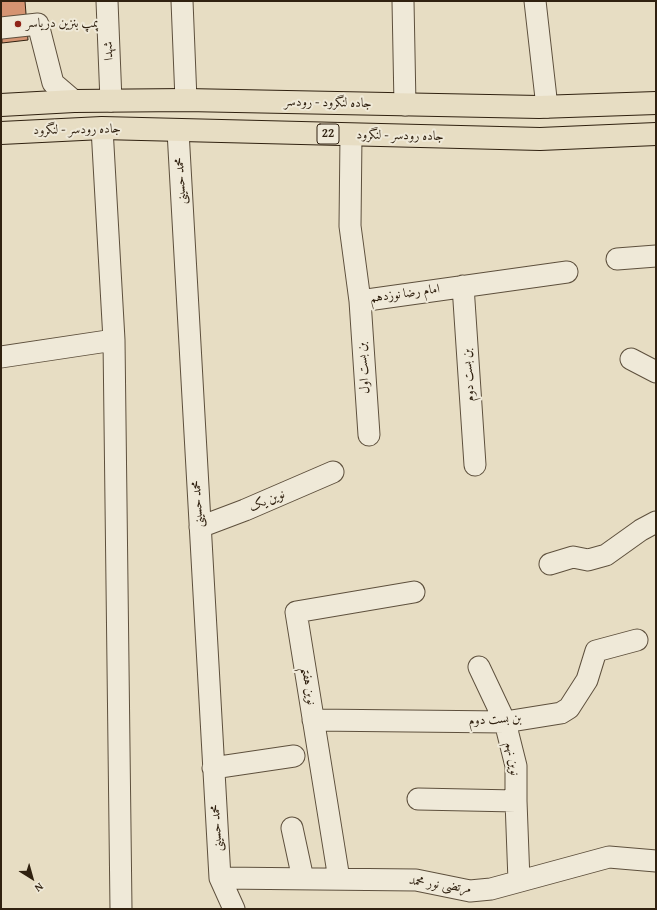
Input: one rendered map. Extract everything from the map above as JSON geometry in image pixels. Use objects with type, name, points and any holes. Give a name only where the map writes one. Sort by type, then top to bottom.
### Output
[{"type":"highway","name":"جاده لنگرود - رودسر","points":[[1,105],[74,101],[186,100],[547,107],[656,103]]},
{"type":"highway","name":"جاده رودسر - لنگرود","points":[[1,133],[102,128],[540,139],[656,134]]},
{"type":"street","name":"شهدا","points":[[107,1],[112,101]]},
{"type":"street","points":[[182,1],[186,100]]},
{"type":"street","points":[[403,1],[405,105]]},
{"type":"street","points":[[536,1],[547,107]]},
{"type":"street","points":[[1,28],[38,24],[53,83],[74,101]]},
{"type":"street","points":[[102,128],[114,340],[121,909]]},
{"type":"street","name":"محمد حسینی","points":[[178,131],[220,878]]},
{"type":"street","name":"امام رضا نوزدهم","points":[[351,135],[350,226],[360,300],[568,272]]},
{"type":"street","points":[[617,259],[656,256]]},
{"type":"street","name":"بن بست دوم","points":[[463,286],[475,465]]},
{"type":"street","name":"بن بست اول","points":[[360,300],[369,436]]},
{"type":"street","points":[[1,357],[114,340]]},
{"type":"street","points":[[631,359],[656,372]]},
{"type":"street","name":"نوین یک","points":[[200,527],[245,510],[333,472]]},
{"type":"street","points":[[550,564],[572,557],[588,560],[606,555],[656,522]]},
{"type":"street","name":"نوین هفتم","points":[[339,879],[296,612],[414,592]]},
{"type":"street","name":"بن بست دوم","points":[[313,720],[505,722],[560,713],[569,708],[587,680],[596,651],[637,640]]},
{"type":"street","name":"نوین نهم","points":[[479,667],[505,722],[516,766],[519,881]]},
{"type":"street","points":[[213,768],[294,756]]},
{"type":"street","points":[[418,799],[516,801]]},
{"type":"street","points":[[292,828],[303,879]]},
{"type":"street","name":"مرتضی نور محمد","points":[[220,878],[416,880],[470,891],[491,889],[609,857],[656,861]]},
{"type":"street","points":[[220,878],[234,909]]},
{"type":"building","points":[[1,1],[25,1],[28,40],[2,43]]},
{"type":"place","name":"پمپ بنزین دریاسر","points":[[18,24]]}]
